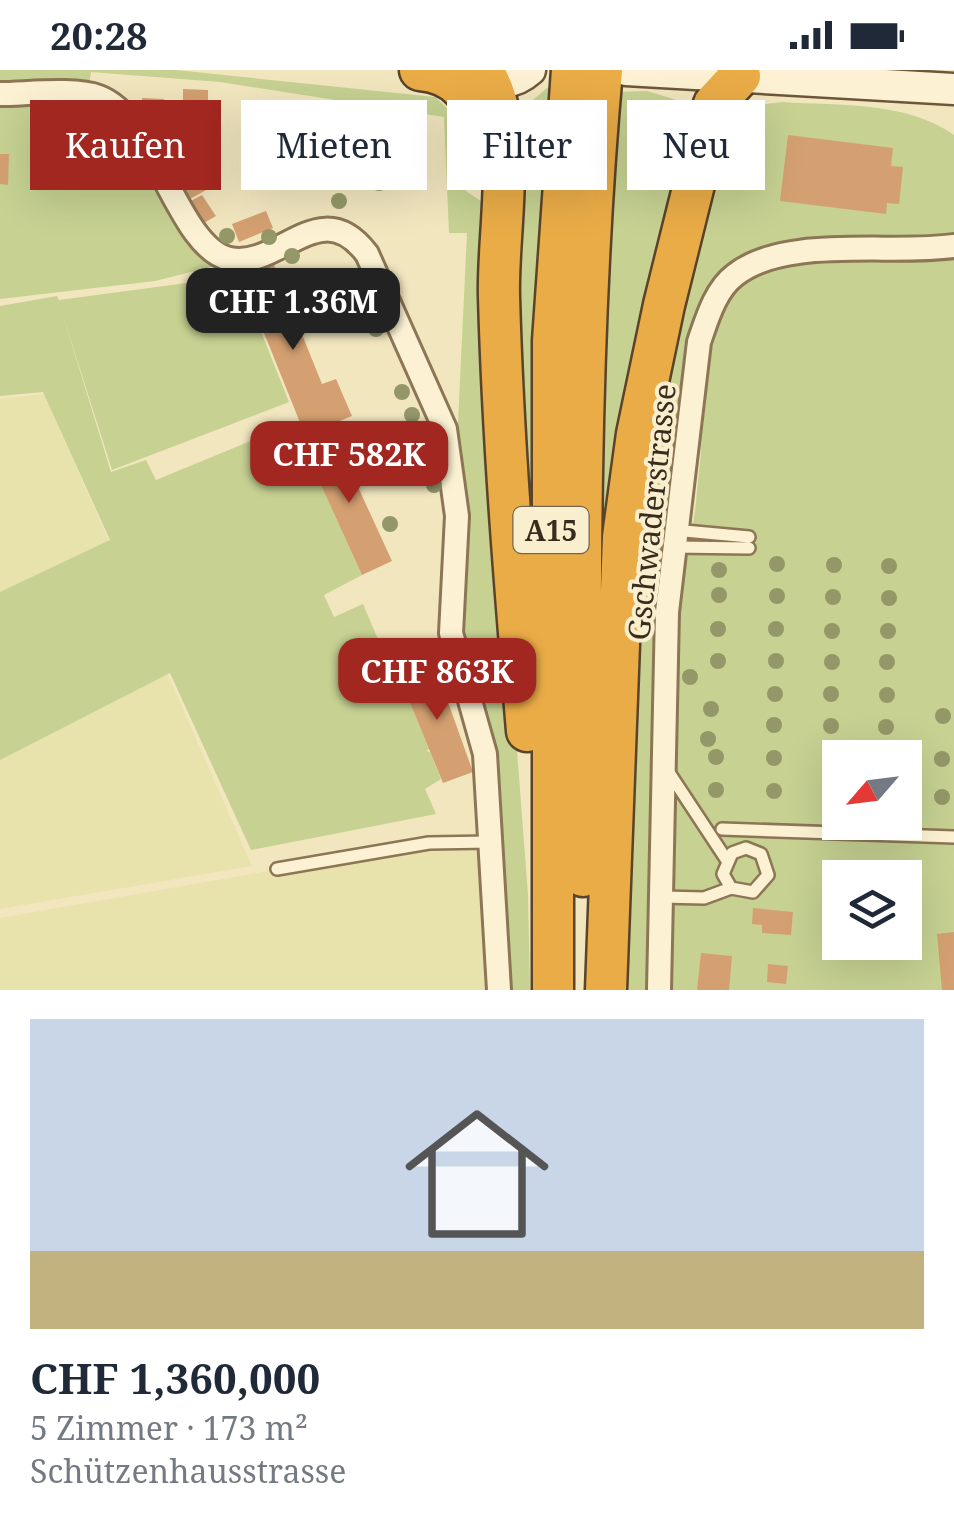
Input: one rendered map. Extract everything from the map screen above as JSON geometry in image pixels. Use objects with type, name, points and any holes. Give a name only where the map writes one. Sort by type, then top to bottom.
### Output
[{"type":"highway","points":[[420,70],[452,78],[467,92],[487,136],[502,212]]},
{"type":"highway","name":"A15","points":[[553,990],[553,341],[572,70]]},
{"type":"highway","name":"A15","points":[[585,990],[581,522],[584,340],[602,70]]},
{"type":"highway","points":[[481,74],[501,112],[499,292],[509,520],[537,845],[544,990]]},
{"type":"highway","points":[[606,990],[623,538],[637,434],[714,104],[740,76]]},
{"type":"main road","points":[[481,74],[511,81],[530,70]]},
{"type":"main road","points":[[627,70],[954,88]]},
{"type":"street","points":[[0,94],[88,95],[110,103],[132,124],[200,239],[216,254],[235,260],[246,258],[331,229],[347,233],[367,254],[445,429],[457,516],[451,632],[486,754],[499,990]]},
{"type":"street","name":"Gschwaderstrasse","points":[[660,990],[673,538],[699,342],[718,295],[734,275],[763,260],[791,254],[954,246]]},
{"type":"lane","points":[[673,538],[749,542]]},
{"type":"lane","points":[[664,766],[726,859],[723,874],[731,888]]},
{"type":"lane","points":[[722,829],[954,838]]},
{"type":"lane","points":[[746,848],[748,830]]},
{"type":"lane","points":[[277,870],[429,843],[490,842]]},
{"type":"lane","points":[[726,859],[746,848]]},
{"type":"lane","points":[[662,897],[704,898],[731,888],[753,892],[768,876],[766,860],[746,848]]},
{"type":"shaded area","points":[[44,394],[252,866],[0,909],[0,399]]},
{"type":"shaded area","points":[[490,842],[499,990],[0,990],[0,918],[429,843]]},
{"type":"green space","points":[[0,70],[176,70],[435,97],[447,108],[447,187],[444,117],[427,114],[427,100],[335,100],[220,82],[91,72],[89,86],[0,84]]},
{"type":"green space","points":[[547,88],[553,88],[553,100],[533,100]]},
{"type":"green space","points":[[647,91],[677,100],[627,100],[627,190],[689,190],[606,689],[597,541],[599,373],[616,92]]},
{"type":"green space","points":[[0,94],[101,100],[30,100],[30,190],[166,190],[201,239],[235,261],[155,281],[0,299]]},
{"type":"green space","points":[[765,104],[872,107],[915,116],[954,135],[954,990],[669,990],[675,632],[695,511],[701,452],[699,414],[716,323],[713,283],[699,305],[692,336],[650,990],[614,990],[642,465],[702,190],[765,190]]},
{"type":"green space","points":[[447,190],[466,190],[487,205],[502,553],[528,895],[530,990],[499,990],[490,842],[454,653],[455,486],[467,233],[449,233]]},
{"type":"green space","points":[[513,190],[550,190],[536,707]]},
{"type":"green space","points":[[239,276],[289,402],[112,470],[61,309],[111,472],[146,460],[156,480],[258,438],[270,466],[305,450],[362,575],[324,595],[334,617],[363,604],[394,677],[399,676],[429,749],[426,751],[430,752],[441,779],[425,789],[436,814],[251,850],[170,673],[0,760],[0,592],[110,540],[43,392],[0,396],[0,306]]},
{"type":"building","points":[[183,89],[208,90],[208,100],[183,100]]},
{"type":"building","points":[[788,135],[893,148],[891,166],[903,167],[899,204],[887,203],[886,214],[780,201]]},
{"type":"building","points":[[0,154],[9,154],[8,185],[0,184]]},
{"type":"building","points":[[185,190],[206,190],[190,199]]},
{"type":"building","points":[[202,195],[216,216],[202,224],[189,202]]},
{"type":"building","points":[[266,211],[273,228],[239,242],[232,224]]},
{"type":"building","points":[[272,260],[322,384],[336,379],[352,416],[305,435],[240,273]]},
{"type":"building","points":[[335,437],[392,561],[362,575],[305,450]]},
{"type":"building","points":[[429,664],[441,692],[444,691],[473,772],[443,783],[399,676]]},
{"type":"building","points":[[753,908],[793,912],[791,935],[762,933],[762,925],[752,924]]},
{"type":"building","points":[[954,932],[954,990],[942,990],[937,934]]},
{"type":"building","points":[[701,953],[732,956],[729,990],[697,990]]},
{"type":"building","points":[[768,964],[788,966],[786,984],[767,982]]}]
